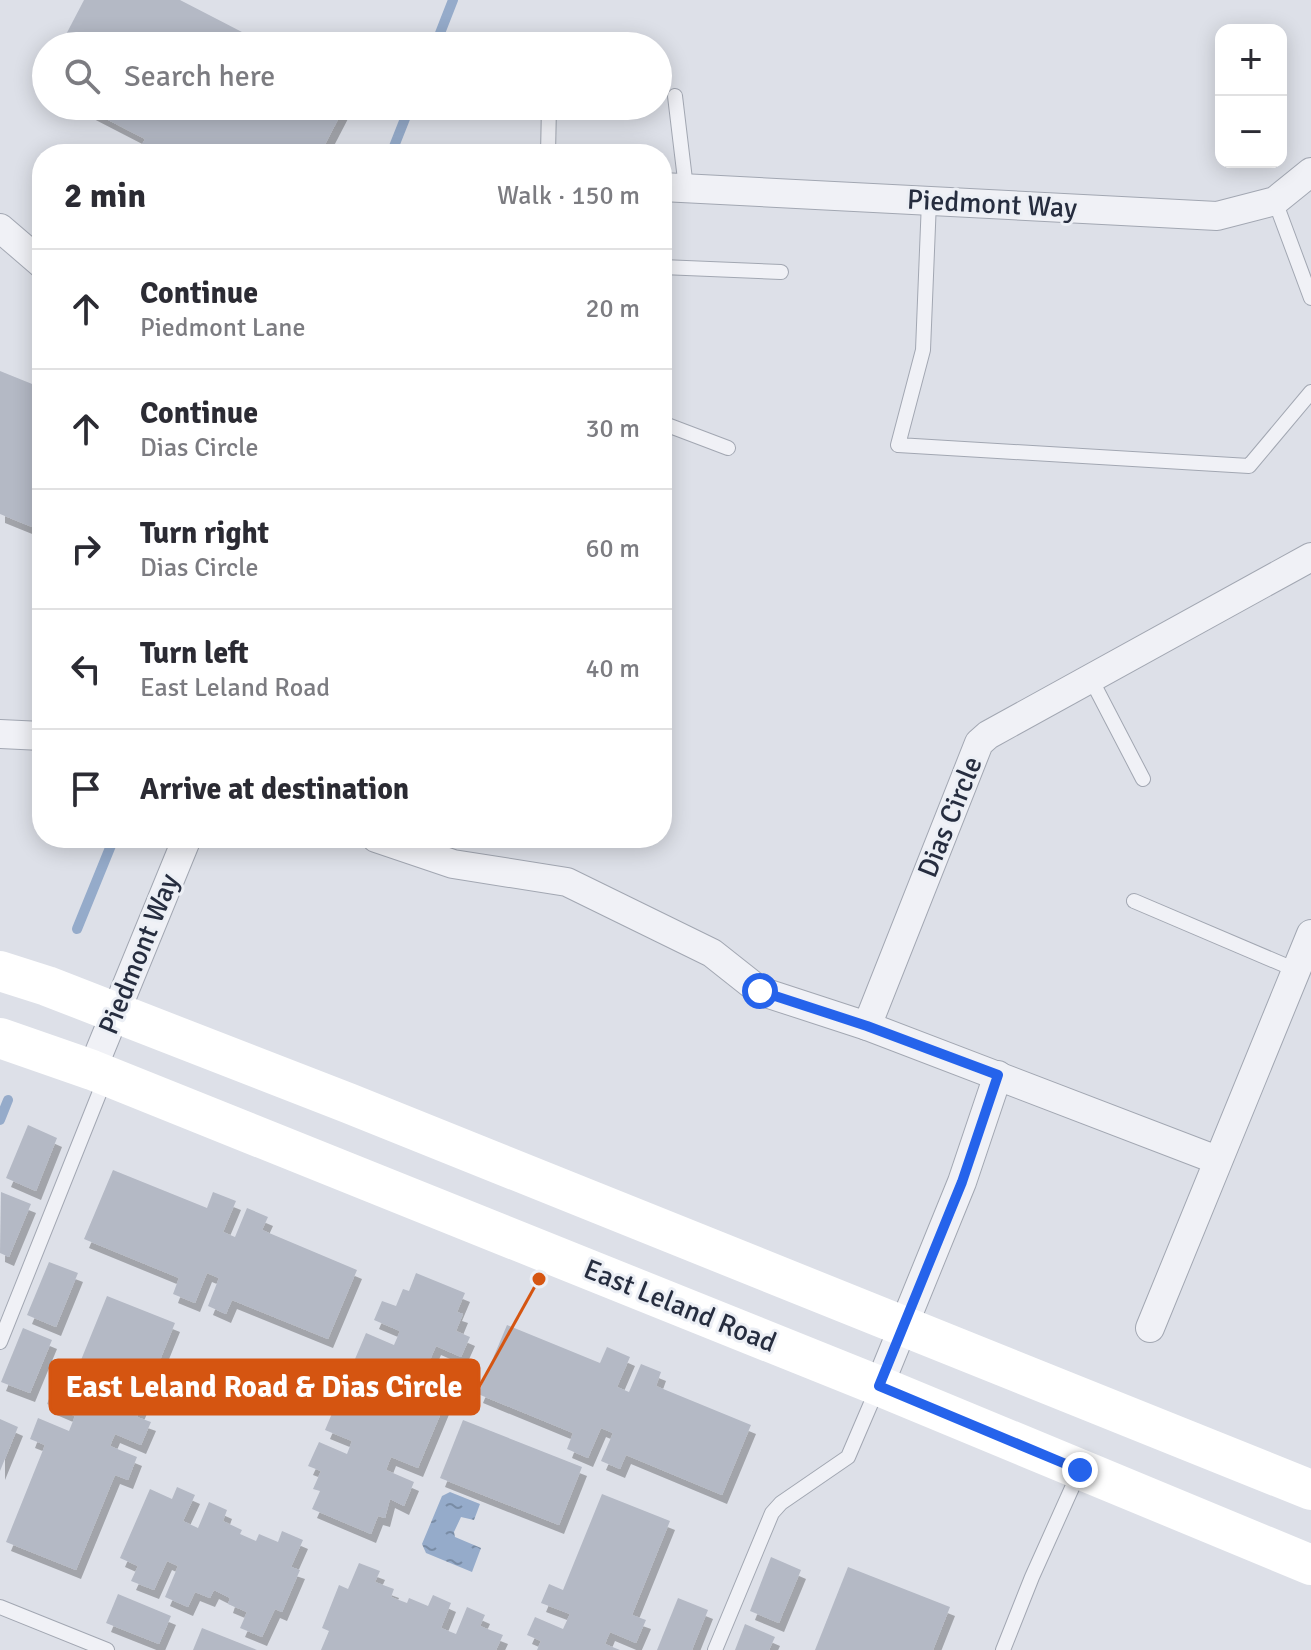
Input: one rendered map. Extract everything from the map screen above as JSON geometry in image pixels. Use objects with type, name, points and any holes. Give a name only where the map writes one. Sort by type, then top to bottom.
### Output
[{"type":"main road","points":[[0,971],[375,1114],[1311,1490]]},
{"type":"main road","name":"East Leland Road","points":[[0,1038],[99,1073],[879,1386],[1311,1565]]},
{"type":"street","name":"Piedmont Way","points":[[674,188],[1217,216],[1275,201],[1311,172]]},
{"type":"street","points":[[0,228],[32,255]]},
{"type":"street","name":"Dias Circle","points":[[867,1026],[979,743],[988,735],[1311,557]]},
{"type":"street","points":[[0,734],[32,736]]},
{"type":"street","name":"Piedmont Way","points":[[99,1073],[115,1014],[183,848]]},
{"type":"street","points":[[406,848],[453,864],[567,882],[712,953],[760,991],[867,1026],[1217,1160]]},
{"type":"street","points":[[1150,1328],[1311,934]]},
{"type":"street","points":[[879,1386],[962,1182],[998,1075]]},
{"type":"lane","points":[[674,188],[675,96]]},
{"type":"lane","points":[[548,144],[549,120]]},
{"type":"lane","points":[[929,201],[923,350],[898,445],[1249,466],[1311,392]]},
{"type":"lane","points":[[1275,201],[1311,298]]},
{"type":"lane","points":[[672,267],[781,272]]},
{"type":"lane","points":[[672,427],[728,448]]},
{"type":"lane","points":[[1091,679],[1143,779]]},
{"type":"lane","points":[[1134,901],[1296,970]]},
{"type":"lane","points":[[0,1342],[77,1151],[99,1073]]},
{"type":"lane","points":[[715,1650],[772,1513],[781,1503],[848,1457],[879,1386]]},
{"type":"lane","points":[[1003,1650],[1080,1470]]},
{"type":"lane","points":[[0,1607],[107,1650]]},
{"type":"water","points":[[450,1492],[480,1504],[474,1520],[461,1517],[454,1532],[455,1537],[481,1548],[472,1572],[426,1553],[422,1544],[442,1496]]},
{"type":"building","points":[[84,0],[180,0],[242,32],[67,32]]},
{"type":"building","points":[[108,120],[338,120],[325,144],[142,144],[145,139]]},
{"type":"building","points":[[0,371],[32,384],[32,527],[0,514]]},
{"type":"building","points":[[28,1125],[57,1138],[36,1191],[6,1178]]},
{"type":"building","points":[[113,1170],[207,1208],[213,1192],[236,1201],[223,1232],[235,1237],[247,1208],[268,1217],[262,1230],[357,1270],[328,1339],[232,1300],[226,1314],[208,1306],[219,1278],[207,1273],[195,1303],[173,1294],[179,1278],[84,1239]]},
{"type":"building","points":[[1,1192],[31,1204],[9,1257],[0,1253]]},
{"type":"building","points":[[49,1262],[78,1273],[56,1327],[27,1315]]},
{"type":"building","points":[[416,1273],[465,1293],[457,1312],[463,1314],[456,1331],[470,1337],[461,1357],[436,1346],[430,1360],[458,1372],[418,1468],[391,1457],[386,1470],[414,1482],[404,1506],[390,1499],[385,1518],[378,1516],[371,1534],[312,1509],[320,1491],[313,1489],[321,1471],[308,1466],[319,1442],[347,1454],[352,1441],[325,1430],[366,1333],[394,1345],[400,1331],[374,1320],[382,1301],[396,1306],[403,1289],[409,1291]]},
{"type":"building","points":[[107,1296],[175,1323],[137,1417],[151,1422],[141,1445],[115,1434],[110,1446],[137,1457],[128,1480],[115,1475],[76,1570],[6,1542],[45,1445],[30,1439],[38,1418],[69,1431],[75,1416],[47,1404],[54,1386],[68,1392]]},
{"type":"building","points":[[507,1325],[600,1363],[607,1347],[630,1357],[617,1387],[629,1392],[641,1364],[661,1372],[656,1386],[751,1425],[722,1495],[626,1455],[620,1469],[601,1461],[613,1433],[601,1428],[588,1458],[567,1449],[573,1433],[478,1394]]},
{"type":"building","points":[[23,1328],[52,1340],[30,1393],[1,1382]]},
{"type":"building","points":[[0,1419],[18,1427],[0,1471]]},
{"type":"building","points":[[463,1420],[582,1467],[559,1525],[440,1478]]},
{"type":"building","points":[[177,1487],[195,1495],[183,1521],[198,1528],[209,1502],[227,1510],[223,1521],[256,1541],[259,1534],[278,1542],[282,1531],[303,1540],[291,1567],[300,1570],[282,1612],[275,1609],[262,1637],[240,1628],[247,1612],[228,1604],[230,1598],[214,1590],[210,1598],[195,1592],[188,1607],[165,1597],[178,1566],[167,1561],[154,1590],[131,1581],[138,1566],[120,1558],[150,1489],[172,1499]]},
{"type":"building","points":[[602,1494],[670,1521],[632,1615],[646,1620],[636,1643],[610,1632],[605,1644],[620,1650],[537,1650],[541,1641],[527,1635],[535,1617],[563,1629],[570,1614],[541,1603],[549,1584],[563,1590]]},
{"type":"building","points":[[771,1557],[801,1570],[779,1623],[750,1611]]},
{"type":"building","points":[[359,1563],[380,1571],[375,1582],[394,1589],[391,1597],[407,1603],[409,1598],[428,1606],[433,1595],[451,1603],[441,1628],[456,1634],[467,1607],[485,1615],[480,1626],[503,1635],[496,1650],[321,1650],[329,1631],[322,1628],[339,1585],[348,1589]]},
{"type":"building","points":[[848,1567],[950,1607],[933,1650],[815,1650]]},
{"type":"building","points":[[118,1594],[171,1616],[159,1644],[106,1623]]},
{"type":"building","points":[[678,1598],[708,1610],[692,1650],[657,1650]]},
{"type":"building","points":[[745,1624],[775,1637],[769,1650],[735,1650]]},
{"type":"building","points":[[202,1628],[257,1650],[193,1650]]},
{"type":"waterway","points":[[440,32],[453,0]]},
{"type":"waterway","points":[[395,144],[404,120]]},
{"type":"waterway","points":[[77,929],[110,848]]},
{"type":"waterway","points":[[0,1120],[8,1100]]},
{"type":"place","name":"East Leland Road & Dias Circle","points":[[539,1279]]},
{"type":"route","points":[[760,991],[867,1026],[998,1075],[962,1182],[879,1386],[1080,1470]]}]
